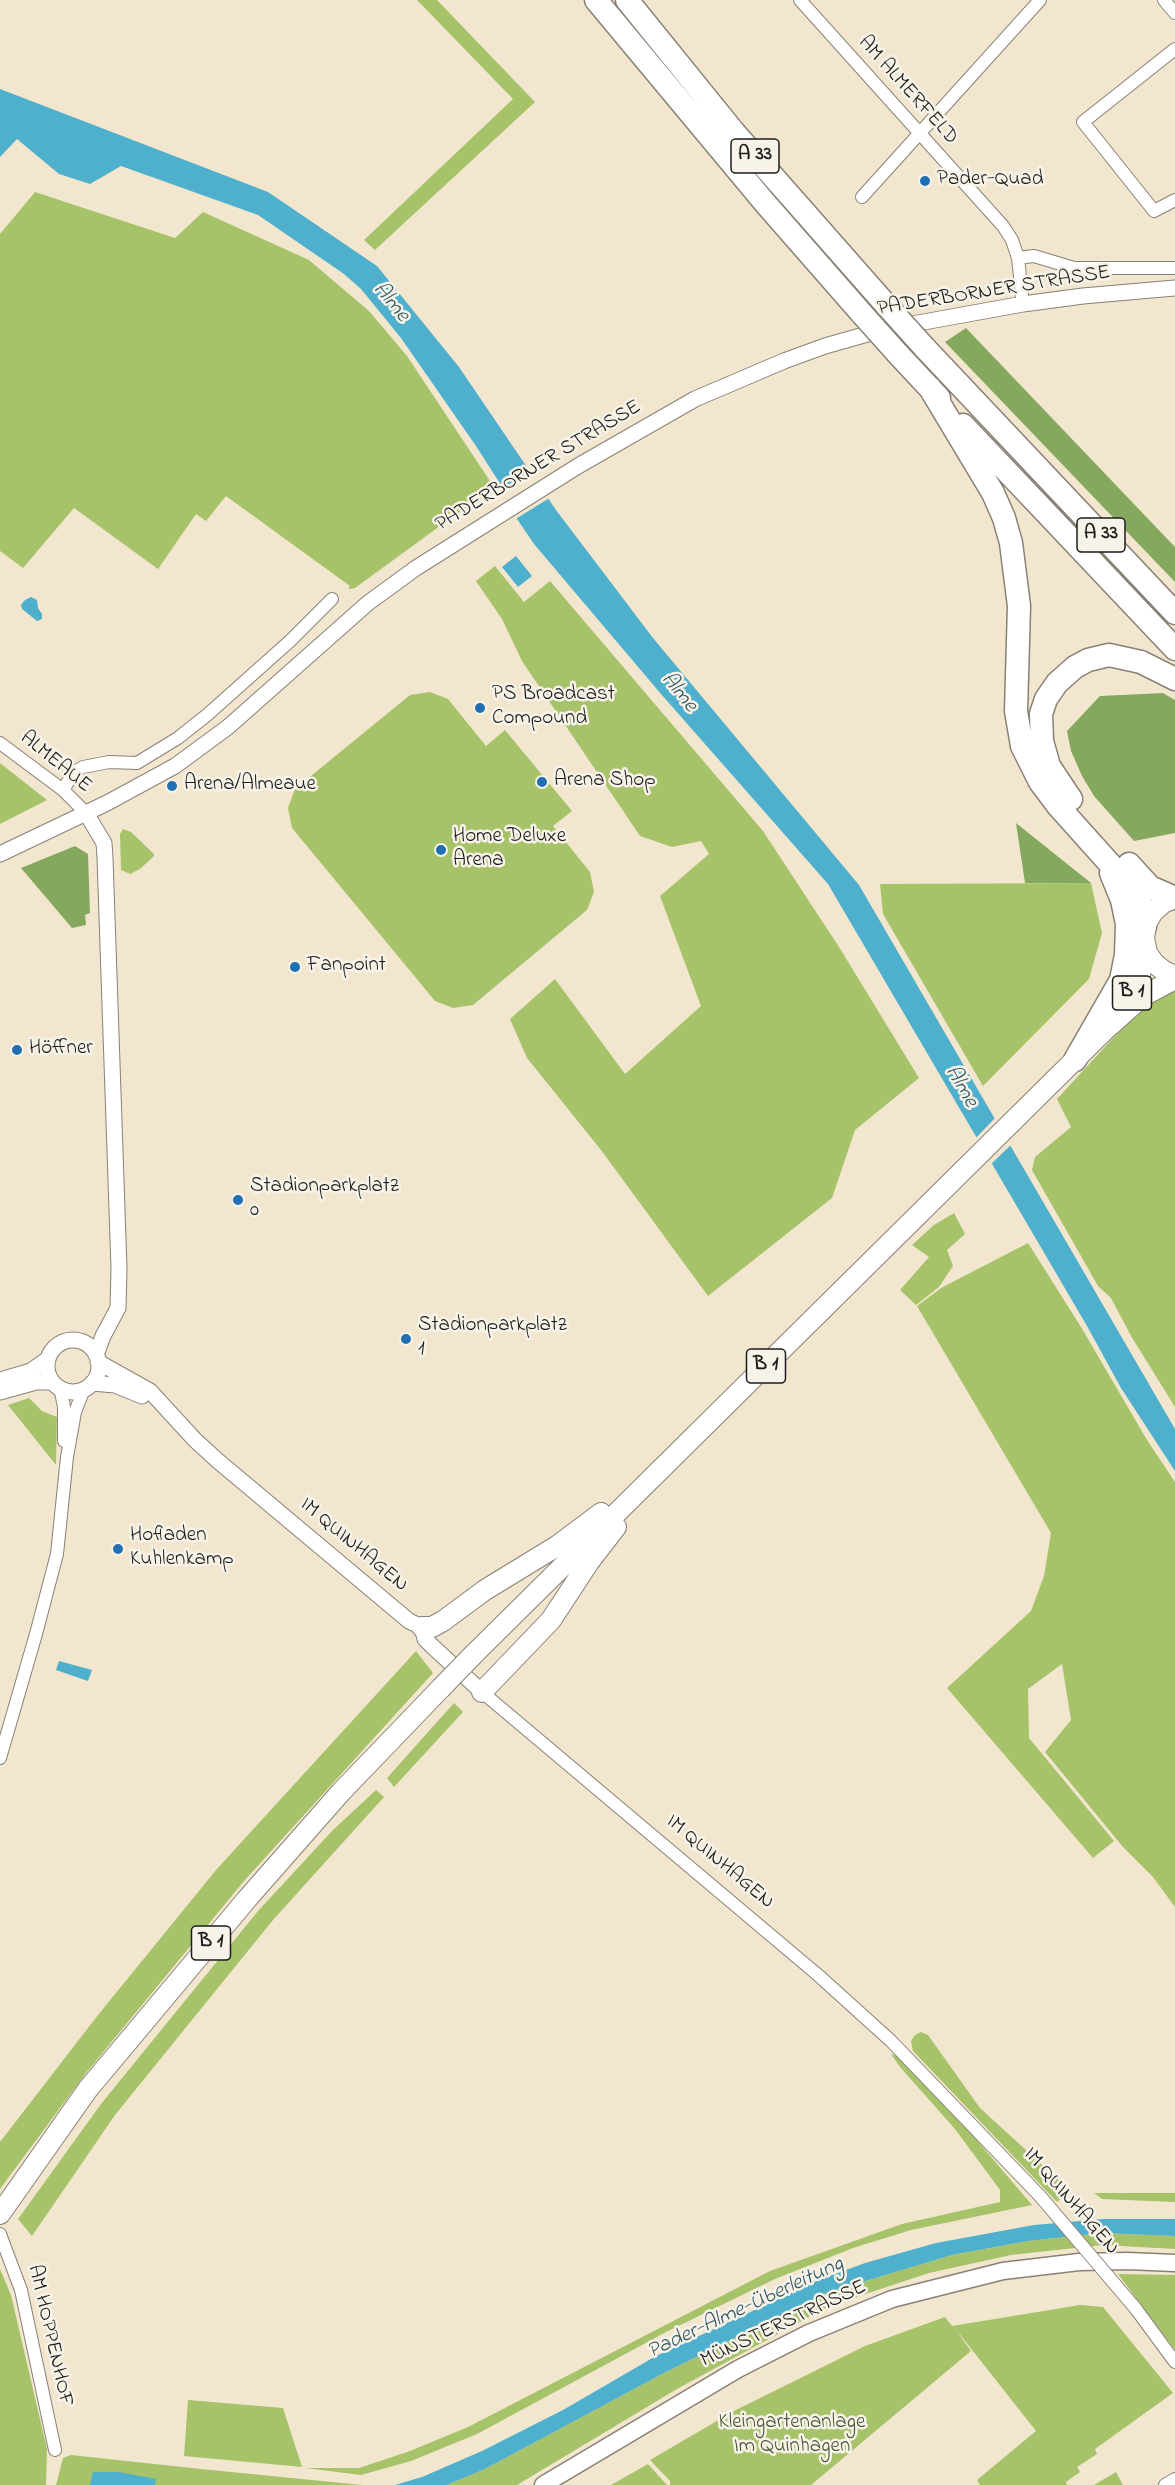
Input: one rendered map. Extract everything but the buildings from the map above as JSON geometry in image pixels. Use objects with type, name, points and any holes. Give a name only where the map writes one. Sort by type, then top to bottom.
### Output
[{"type":"highway","name":"A 33","points":[[596,0],[757,194],[863,315],[1034,502],[1175,649]]},
{"type":"highway","name":"A 33","points":[[627,0],[733,131],[888,307],[1175,613]]},
{"type":"highway","points":[[930,388],[993,493],[1004,518],[1011,543],[1019,606],[1016,711],[1022,746],[1046,790],[1136,893],[1143,910],[1145,927]]},
{"type":"highway","points":[[1175,679],[1153,666],[1130,658],[1109,655],[1089,660],[1065,675],[1051,691],[1043,707],[1041,741],[1046,757],[1065,791],[1146,882],[1159,892],[1175,898]]},
{"type":"highway","points":[[1075,1060],[1120,980],[1126,955],[1127,924],[1122,900],[1102,856]]},
{"type":"main road","points":[[1145,927],[1150,915],[1157,907],[1175,898]]},
{"type":"main road","name":"B 1","points":[[1106,1029],[1138,982],[1146,950],[1145,927]]},
{"type":"main road","name":"B 1","points":[[1146,950],[1156,966],[1175,977]]},
{"type":"main road","name":"B 1","points":[[0,2214],[88,2089],[247,1899],[341,1792],[474,1654],[1106,1029],[1148,992],[1175,977]]},
{"type":"main road","points":[[422,1628],[439,1624],[485,1590],[557,1546],[659,1470]]},
{"type":"main road","name":"B 1","points":[[482,1692],[551,1620],[589,1562],[659,1470]]},
{"type":"main road","name":"MÜNSTERSTRASSE","points":[[543,2485],[738,2369],[809,2333],[892,2299],[1014,2270],[1079,2262],[1175,2263]]},
{"type":"street","name":"AM ALMERFELD","points":[[800,0],[919,134],[995,215],[1012,240],[1018,258],[1018,275],[1023,304]]},
{"type":"street","points":[[862,197],[1040,0]]},
{"type":"street","points":[[1164,0],[1175,13]]},
{"type":"street","points":[[1175,49],[1083,122],[1154,211],[1175,200]]},
{"type":"street","name":"PADERBORNER STRASSE","points":[[1018,258],[1034,256],[1074,268],[1175,268]]},
{"type":"street","name":"PADERBORNER STRASSE","points":[[0,854],[151,781],[197,751],[255,704],[369,603],[474,530],[578,466],[695,399],[815,349],[885,329],[1023,304],[1175,288]]},
{"type":"street","points":[[63,790],[74,772],[83,766],[109,762],[137,763],[178,738],[274,656],[332,599]]},
{"type":"street","name":"ALMEAUE","points":[[0,743],[63,790],[86,813]]},
{"type":"street","points":[[0,1758],[57,1554],[67,1457],[75,1412],[88,1386],[98,1373],[97,1358],[103,1336],[118,1308],[119,1268],[105,858],[104,843],[86,813]]},
{"type":"street","points":[[81,1341],[97,1327],[109,1303],[118,1292]]},
{"type":"street","points":[[0,1380],[31,1371],[48,1359],[53,1350],[62,1342],[81,1341],[89,1346],[97,1358]]},
{"type":"street","name":"IM QUINHAGEN","points":[[97,1358],[150,1391],[195,1440],[409,1621],[422,1628],[425,1639],[438,1653],[482,1692],[818,1975],[891,2041],[1040,2196],[1136,2309],[1175,2362]]},
{"type":"street","points":[[48,1359],[48,1372],[57,1385],[64,1407],[63,1438],[67,1457]]},
{"type":"street","points":[[0,1392],[36,1382],[57,1385],[74,1391],[88,1386]]},
{"type":"street","name":"IM QUINHAGEN","points":[[88,1386],[109,1383],[137,1393],[176,1428],[195,1440]]},
{"type":"street","name":"AM HOPPENHOF","points":[[0,2234],[21,2290],[55,2450]]},
{"type":"street","points":[[1165,2485],[1175,2479]]},
{"type":"green space","points":[[417,0],[437,0],[535,102],[375,250],[364,240],[513,99]]},
{"type":"green space","points":[[35,192],[175,238],[203,212],[309,260],[369,311],[407,356],[496,490],[455,515],[355,588],[348,589],[350,586],[226,496],[206,521],[196,514],[158,569],[74,508],[23,568],[0,551],[0,234]]},
{"type":"green space","points":[[966,328],[1175,547],[1175,582],[945,342]]},
{"type":"green space","points":[[495,566],[524,602],[550,581],[763,831],[839,947],[919,1078],[855,1130],[832,1198],[708,1296],[601,1150],[527,1058],[510,1019],[555,979],[625,1074],[701,1006],[660,896],[709,854],[701,841],[672,847],[640,836],[522,661],[502,619],[476,581]]},
{"type":"green space","name":"Home Deluxe Arena","points":[[430,692],[448,699],[486,746],[505,730],[572,811],[553,826],[590,872],[594,892],[587,910],[473,1005],[453,1008],[435,1001],[292,828],[288,808],[295,789],[410,695]]},
{"type":"green space","points":[[1163,693],[1175,700],[1175,833],[1134,841],[1094,796],[1071,751],[1067,731],[1100,696]]},
{"type":"green space","points":[[0,763],[47,800],[0,824]]},
{"type":"green space","points":[[1016,823],[1091,883],[1025,883]]},
{"type":"green space","points":[[123,829],[131,832],[154,854],[140,869],[130,874],[121,870],[120,834]]},
{"type":"green space","points":[[75,846],[88,854],[90,913],[85,915],[86,925],[72,928],[21,868]]},
{"type":"green space","points":[[1091,883],[1102,933],[1089,979],[983,1086],[883,914],[880,884]]},
{"type":"green space","points":[[1175,988],[1175,1407],[1131,1336],[1111,1298],[1098,1286],[1032,1170],[1035,1157],[1071,1127],[1057,1099],[1137,1012],[1155,996]]},
{"type":"green space","points":[[954,1213],[965,1234],[947,1250],[953,1266],[939,1287],[916,1305],[900,1290],[929,1257],[912,1245],[934,1225]]},
{"type":"green space","points":[[1028,1243],[1081,1327],[1147,1440],[1175,1482],[1175,1907],[1153,1877],[1123,1847],[1045,1752],[1071,1720],[1062,1664],[1028,1689],[1029,1738],[1114,1841],[1093,1858],[947,1688],[1031,1611],[1044,1576],[1051,1533],[917,1306],[941,1288]]},
{"type":"green space","points":[[29,1398],[42,1411],[57,1417],[56,1465],[8,1405]]},
{"type":"green space","points":[[416,1651],[433,1673],[244,1881],[86,2073],[0,2189],[0,2142],[98,2015],[216,1870]]},
{"type":"green space","points":[[454,1703],[463,1712],[394,1787],[387,1778]]},
{"type":"green space","points":[[376,1790],[384,1797],[273,1920],[115,2115],[32,2236],[18,2219],[101,2104],[258,1911],[332,1831]]},
{"type":"green space","points":[[921,2032],[928,2035],[980,2108],[1061,2182],[1066,2190],[1064,2196],[1057,2202],[913,2051],[911,2041]]},
{"type":"green space","points":[[891,2054],[898,2056],[957,2117],[1032,2205],[911,2230],[853,2248],[775,2279],[666,2332],[477,2434],[411,2461],[361,2475],[305,2468],[359,2468],[410,2451],[468,2427],[770,2271],[902,2224],[1000,2202],[1000,2190],[955,2129]]},
{"type":"green space","points":[[1094,2193],[1175,2193],[1175,2202],[1102,2199]]},
{"type":"green space","points":[[1102,2233],[1175,2236],[1175,2249],[1103,2245],[1011,2255],[929,2273],[829,2306],[677,2389],[517,2485],[447,2485],[485,2469],[664,2373],[826,2293],[952,2255],[1028,2241]]},
{"type":"green space","points":[[0,2269],[11,2295],[47,2449],[46,2485],[0,2485]]},
{"type":"green space","points":[[1118,2274],[1175,2275],[1175,2350]]},
{"type":"green space","name":"Kleingartenanlage Im Quinhagen","points":[[1080,2305],[1103,2307],[1173,2393],[1095,2449],[1097,2454],[1077,2467],[1080,2472],[1066,2482],[1067,2485],[980,2485],[977,2480],[1036,2431],[954,2327],[971,2351],[811,2485],[670,2485],[670,2481],[650,2460],[734,2411],[865,2346],[945,2317],[952,2326]]},
{"type":"green space","points":[[188,2400],[283,2408],[302,2467],[184,2456]]},
{"type":"green space","points":[[71,2455],[362,2485],[56,2485],[63,2458]]},
{"type":"green space","points":[[648,2464],[667,2485],[611,2485]]},
{"type":"green space","points":[[1116,2472],[1123,2485],[1094,2485]]},
{"type":"water","name":"Alme","points":[[0,89],[268,192],[377,266],[459,367],[556,510],[653,638],[859,885],[1175,1429],[1175,1471],[1121,1388],[828,884],[661,694],[534,544],[517,519],[501,485],[476,446],[401,338],[361,289],[344,274],[258,215],[121,166],[90,184],[59,174],[17,139],[0,157]]},
{"type":"water","points":[[516,556],[532,576],[518,587],[502,567]]},
{"type":"water","points":[[31,597],[37,600],[42,614],[42,619],[37,621],[22,609],[21,605]]},
{"type":"water","points":[[59,1661],[92,1670],[88,1681],[56,1670]]},
{"type":"water","points":[[1103,2219],[1175,2219],[1175,2236],[1102,2233],[1028,2241],[952,2255],[826,2293],[664,2373],[485,2469],[447,2485],[395,2485],[422,2477],[482,2451],[563,2410],[656,2356],[819,2280],[865,2263],[936,2243],[1034,2225]]},
{"type":"water","points":[[93,2472],[119,2472],[156,2479],[155,2485],[90,2485]]},
{"type":"pier","points":[[533,469],[551,497],[514,520],[500,490]]},
{"type":"pier","points":[[996,1117],[1012,1144],[989,1166],[974,1140]]},
{"type":"place","name":"Pader-Quad","points":[[925,181]]},
{"type":"place","name":"PS Broadcast Compound","points":[[480,708]]},
{"type":"place","name":"Arena Shop","points":[[542,782]]},
{"type":"place","name":"Arena/Almeaue","points":[[172,786]]},
{"type":"place","name":"Home Deluxe Arena","points":[[441,850]]},
{"type":"place","name":"Fanpoint","points":[[295,967]]},
{"type":"place","name":"Höffner","points":[[17,1050]]},
{"type":"place","name":"Stadionparkplatz 0","points":[[238,1200]]},
{"type":"place","name":"Stadionparkplatz 1","points":[[406,1339]]},
{"type":"place","name":"Hofladen Kuhlenkamp","points":[[118,1549]]},
{"type":"water label","name":"Pader-Alme-Überleitung","points":[[746,2309]]}]
